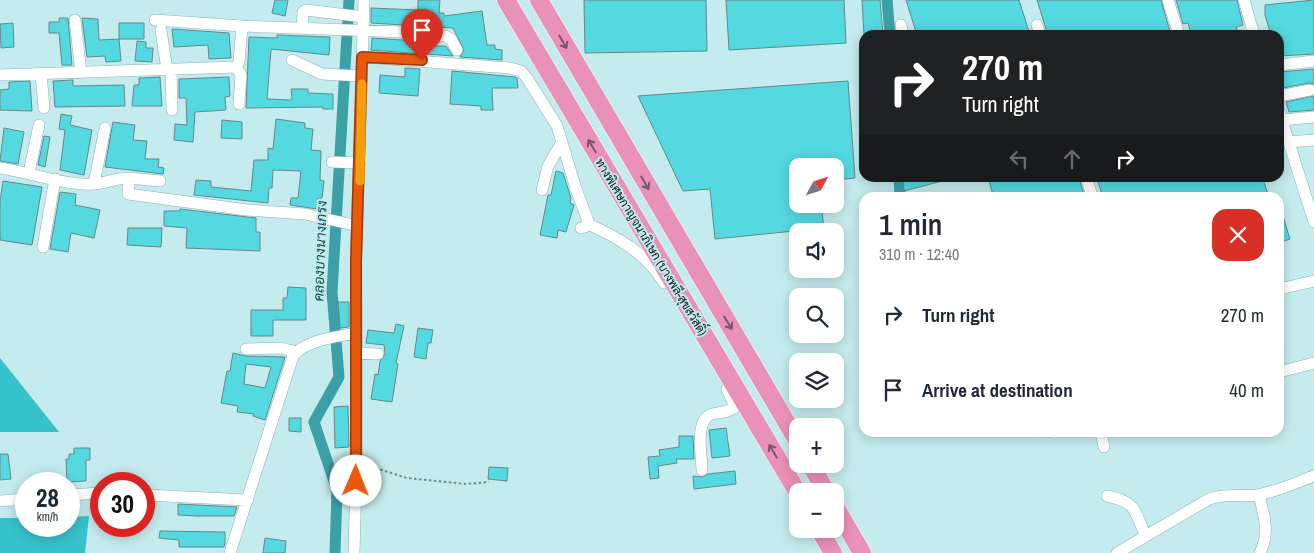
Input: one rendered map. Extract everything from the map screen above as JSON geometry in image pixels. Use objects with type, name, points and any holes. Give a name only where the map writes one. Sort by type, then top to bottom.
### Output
[{"type":"highway","name":"ทางพิเศษกาญจนาภิเษก (บางพลี-สุขสวัสดิ์)","points":[[506,0],[792,483]]},
{"type":"highway","points":[[539,0],[789,427]]},
{"type":"highway","points":[[844,522],[862,553]]},
{"type":"highway","points":[[824,538],[833,553]]},
{"type":"street","points":[[354,15],[364,0]]},
{"type":"street","points":[[1168,0],[1177,30]]},
{"type":"street","points":[[1244,0],[1253,30]]},
{"type":"street","points":[[302,28],[304,11],[354,15]]},
{"type":"street","points":[[354,15],[363,32],[362,57],[353,76],[358,226],[354,334],[357,353],[354,553]]},
{"type":"street","points":[[75,20],[81,73]]},
{"type":"street","points":[[172,110],[169,70],[158,25],[403,32],[445,36],[451,39],[457,50]]},
{"type":"street","points":[[236,68],[239,62],[242,26]]},
{"type":"street","points":[[362,57],[510,68],[521,71],[553,118],[562,142],[584,226],[631,248],[656,270],[734,402],[735,407],[730,411],[710,414],[704,419],[701,427],[702,470]]},
{"type":"street","points":[[292,60],[322,74],[353,76]]},
{"type":"street","points":[[1284,65],[1314,62]]},
{"type":"street","points":[[0,75],[236,68]]},
{"type":"street","points":[[236,68],[241,75],[239,104]]},
{"type":"street","points":[[41,74],[44,108]]},
{"type":"street","points":[[1284,95],[1310,90]]},
{"type":"street","points":[[1284,116],[1314,116]]},
{"type":"street","points":[[29,173],[39,125]]},
{"type":"street","points":[[94,184],[105,128]]},
{"type":"street","points":[[1284,128],[1314,222]]},
{"type":"street","points":[[1289,142],[1314,140]]},
{"type":"street","points":[[542,190],[548,166],[562,142]]},
{"type":"street","points":[[334,162],[356,163]]},
{"type":"street","points":[[1,172],[29,173],[55,179],[94,184],[116,178],[160,181]]},
{"type":"street","points":[[128,178],[128,194],[246,210],[305,214],[358,226]]},
{"type":"street","points":[[43,247],[55,179]]},
{"type":"street","points":[[1284,288],[1314,281]]},
{"type":"street","points":[[230,553],[293,356],[297,352],[332,338],[354,334]]},
{"type":"street","points":[[246,349],[281,348],[297,352]]},
{"type":"street","points":[[357,353],[378,354]]},
{"type":"street","points":[[1284,371],[1314,363]]},
{"type":"street","points":[[1103,437],[1104,447]]},
{"type":"street","points":[[1117,553],[1209,499],[1224,495],[1258,495],[1314,476]]},
{"type":"street","points":[[1258,495],[1265,522],[1267,540],[1260,553]]},
{"type":"street","points":[[155,496],[248,500]]},
{"type":"street","points":[[1107,496],[1130,503],[1145,535]]},
{"type":"street","points":[[0,501],[15,500]]},
{"type":"path","points":[[356,462],[407,478],[468,484],[489,482]]},
{"type":"shaded area","points":[[0,358],[59,432],[0,432]]},
{"type":"shaded area","points":[[80,516],[89,516],[85,553],[0,553],[0,518],[15,518],[15,537],[80,537]]},
{"type":"building","points":[[275,0],[288,0],[285,16],[272,13]]},
{"type":"building","points":[[418,0],[440,0],[439,13],[444,13],[444,16],[482,11],[487,45],[495,45],[495,49],[502,50],[502,60],[460,57],[464,50],[453,28],[371,23],[371,8],[418,10]]},
{"type":"building","points":[[584,0],[706,0],[707,51],[585,53]]},
{"type":"building","points":[[726,0],[844,0],[846,43],[729,50]]},
{"type":"building","points":[[862,0],[880,0],[883,30],[864,30]]},
{"type":"building","points":[[906,0],[1019,0],[1028,30],[915,30]]},
{"type":"building","points":[[1037,0],[1161,0],[1170,30],[1046,30]]},
{"type":"building","points":[[1176,0],[1237,0],[1243,25],[1236,27],[1238,30],[1190,30],[1188,23],[1183,24]]},
{"type":"building","points":[[1314,0],[1314,54],[1284,56],[1284,30],[1270,30],[1265,15],[1265,5]]},
{"type":"building","points":[[59,18],[68,18],[72,65],[62,65],[59,33],[49,33],[49,22],[59,22]]},
{"type":"building","points":[[82,18],[98,19],[99,40],[119,39],[121,61],[106,62],[105,56],[87,57]]},
{"type":"building","points":[[13,23],[14,47],[1,48],[0,24]]},
{"type":"building","points":[[119,23],[144,23],[144,39],[119,39]]},
{"type":"building","points":[[172,29],[229,33],[231,58],[209,59],[208,45],[174,47]]},
{"type":"building","points":[[277,35],[330,37],[329,55],[271,49],[267,99],[292,100],[291,89],[308,89],[308,93],[333,94],[333,109],[323,109],[323,107],[246,108],[249,37],[277,38]]},
{"type":"building","points":[[372,38],[432,42],[432,46],[446,46],[453,56],[371,50]]},
{"type":"building","points":[[137,41],[146,42],[146,48],[153,48],[152,62],[135,61]]},
{"type":"building","points":[[405,68],[420,69],[418,96],[379,93],[380,75],[405,77]]},
{"type":"building","points":[[1314,69],[1314,84],[1309,83],[1284,88],[1284,72]]},
{"type":"building","points":[[452,71],[515,77],[517,78],[518,88],[492,88],[493,110],[481,110],[481,106],[450,104]]},
{"type":"building","points":[[160,77],[162,106],[132,106],[134,85],[139,85],[139,78]]},
{"type":"building","points":[[229,77],[230,96],[225,97],[226,110],[195,112],[193,142],[174,140],[175,124],[187,125],[186,98],[179,98],[179,79]]},
{"type":"building","points":[[73,80],[73,86],[124,85],[125,106],[55,107],[53,81]]},
{"type":"building","points":[[30,81],[32,111],[0,110],[0,90],[9,89],[9,82]]},
{"type":"building","points":[[848,81],[855,178],[844,179],[844,158],[789,158],[789,213],[822,213],[823,223],[789,223],[789,232],[715,239],[710,189],[683,191],[638,96]]},
{"type":"building","points":[[1314,96],[1314,110],[1289,112],[1286,102]]},
{"type":"building","points":[[61,114],[72,116],[70,125],[92,130],[84,175],[60,170],[65,130],[59,129]]},
{"type":"building","points":[[276,119],[305,123],[305,128],[313,129],[311,150],[321,151],[320,180],[324,181],[322,198],[318,198],[317,209],[290,205],[291,198],[298,198],[301,171],[273,170],[272,188],[269,188],[268,203],[194,195],[196,180],[211,181],[211,187],[251,191],[254,160],[268,160],[268,148],[273,149]]},
{"type":"building","points":[[222,120],[242,122],[242,139],[221,138]]},
{"type":"building","points":[[113,122],[135,125],[133,140],[147,141],[145,159],[159,159],[158,167],[164,168],[163,174],[105,167]]},
{"type":"building","points":[[4,128],[24,132],[18,164],[0,161]]},
{"type":"building","points":[[44,136],[50,137],[45,167],[38,165]]},
{"type":"building","points":[[556,171],[563,173],[571,198],[570,203],[574,205],[566,232],[558,230],[557,238],[540,235],[548,195],[551,195]]},
{"type":"building","points":[[3,181],[42,187],[32,245],[0,240],[0,202]]},
{"type":"building","points":[[903,182],[938,182],[904,191]]},
{"type":"building","points":[[989,182],[1080,182],[1083,192],[992,192]]},
{"type":"building","points":[[1098,182],[1264,182],[1267,192],[1101,192]]},
{"type":"building","points":[[60,192],[76,194],[75,205],[100,210],[94,238],[71,233],[68,252],[50,249]]},
{"type":"building","points":[[180,209],[256,218],[256,232],[260,232],[260,251],[186,248],[187,228],[164,226],[164,211],[180,211]]},
{"type":"building","points":[[1284,220],[1290,239],[1284,241]]},
{"type":"building","points":[[128,228],[162,228],[161,247],[127,245]]},
{"type":"building","points":[[288,287],[306,288],[306,320],[273,320],[273,336],[251,336],[251,310],[283,310],[283,298],[287,298]]},
{"type":"building","points":[[338,302],[349,302],[349,327],[340,328]]},
{"type":"building","points":[[396,324],[404,326],[396,363],[398,364],[392,402],[371,399],[375,374],[378,375],[380,361],[385,354],[384,345],[366,343],[368,330],[394,333]]},
{"type":"building","points":[[418,328],[433,330],[431,343],[428,343],[426,359],[414,357]]},
{"type":"building","points":[[233,353],[246,356],[285,357],[265,420],[253,416],[254,414],[237,412],[238,406],[221,403],[227,371],[230,371]],"holes":[[[246,364],[271,367],[265,388],[244,384]]]},
{"type":"building","points":[[348,406],[349,447],[335,448],[334,407]]},
{"type":"building","points":[[289,418],[301,418],[301,432],[289,431]]},
{"type":"building","points":[[726,428],[730,456],[712,458],[709,430]]},
{"type":"building","points":[[679,436],[693,436],[694,459],[676,459],[677,463],[658,466],[659,478],[650,479],[648,457],[660,456],[659,450],[679,447]]},
{"type":"building","points":[[74,448],[90,448],[90,460],[86,460],[86,481],[80,481],[80,472],[67,472],[66,459],[69,459],[69,454],[74,454]]},
{"type":"building","points":[[0,454],[8,454],[11,479],[0,480]]},
{"type":"building","points":[[489,467],[508,468],[507,481],[488,479]]},
{"type":"building","points":[[735,471],[736,484],[694,489],[693,476],[703,477],[708,474]]},
{"type":"building","points":[[178,504],[237,507],[234,516],[197,516],[178,515]]},
{"type":"building","points":[[160,531],[225,532],[225,543],[224,547],[179,547],[179,540],[159,538]]},
{"type":"building","points":[[265,538],[286,541],[285,553],[263,553]]},
{"type":"waterway","name":"คลองบางนางเกรง","points":[[335,553],[337,490],[314,422],[339,377],[332,292],[349,0]]},
{"type":"waterway","points":[[887,0],[890,30]]},
{"type":"waterway","points":[[899,182],[900,192]]},
{"type":"slow traffic","points":[[360,181],[362,84]]},
{"type":"route","points":[[356,481],[356,261],[362,130],[362,57],[422,60]]}]
